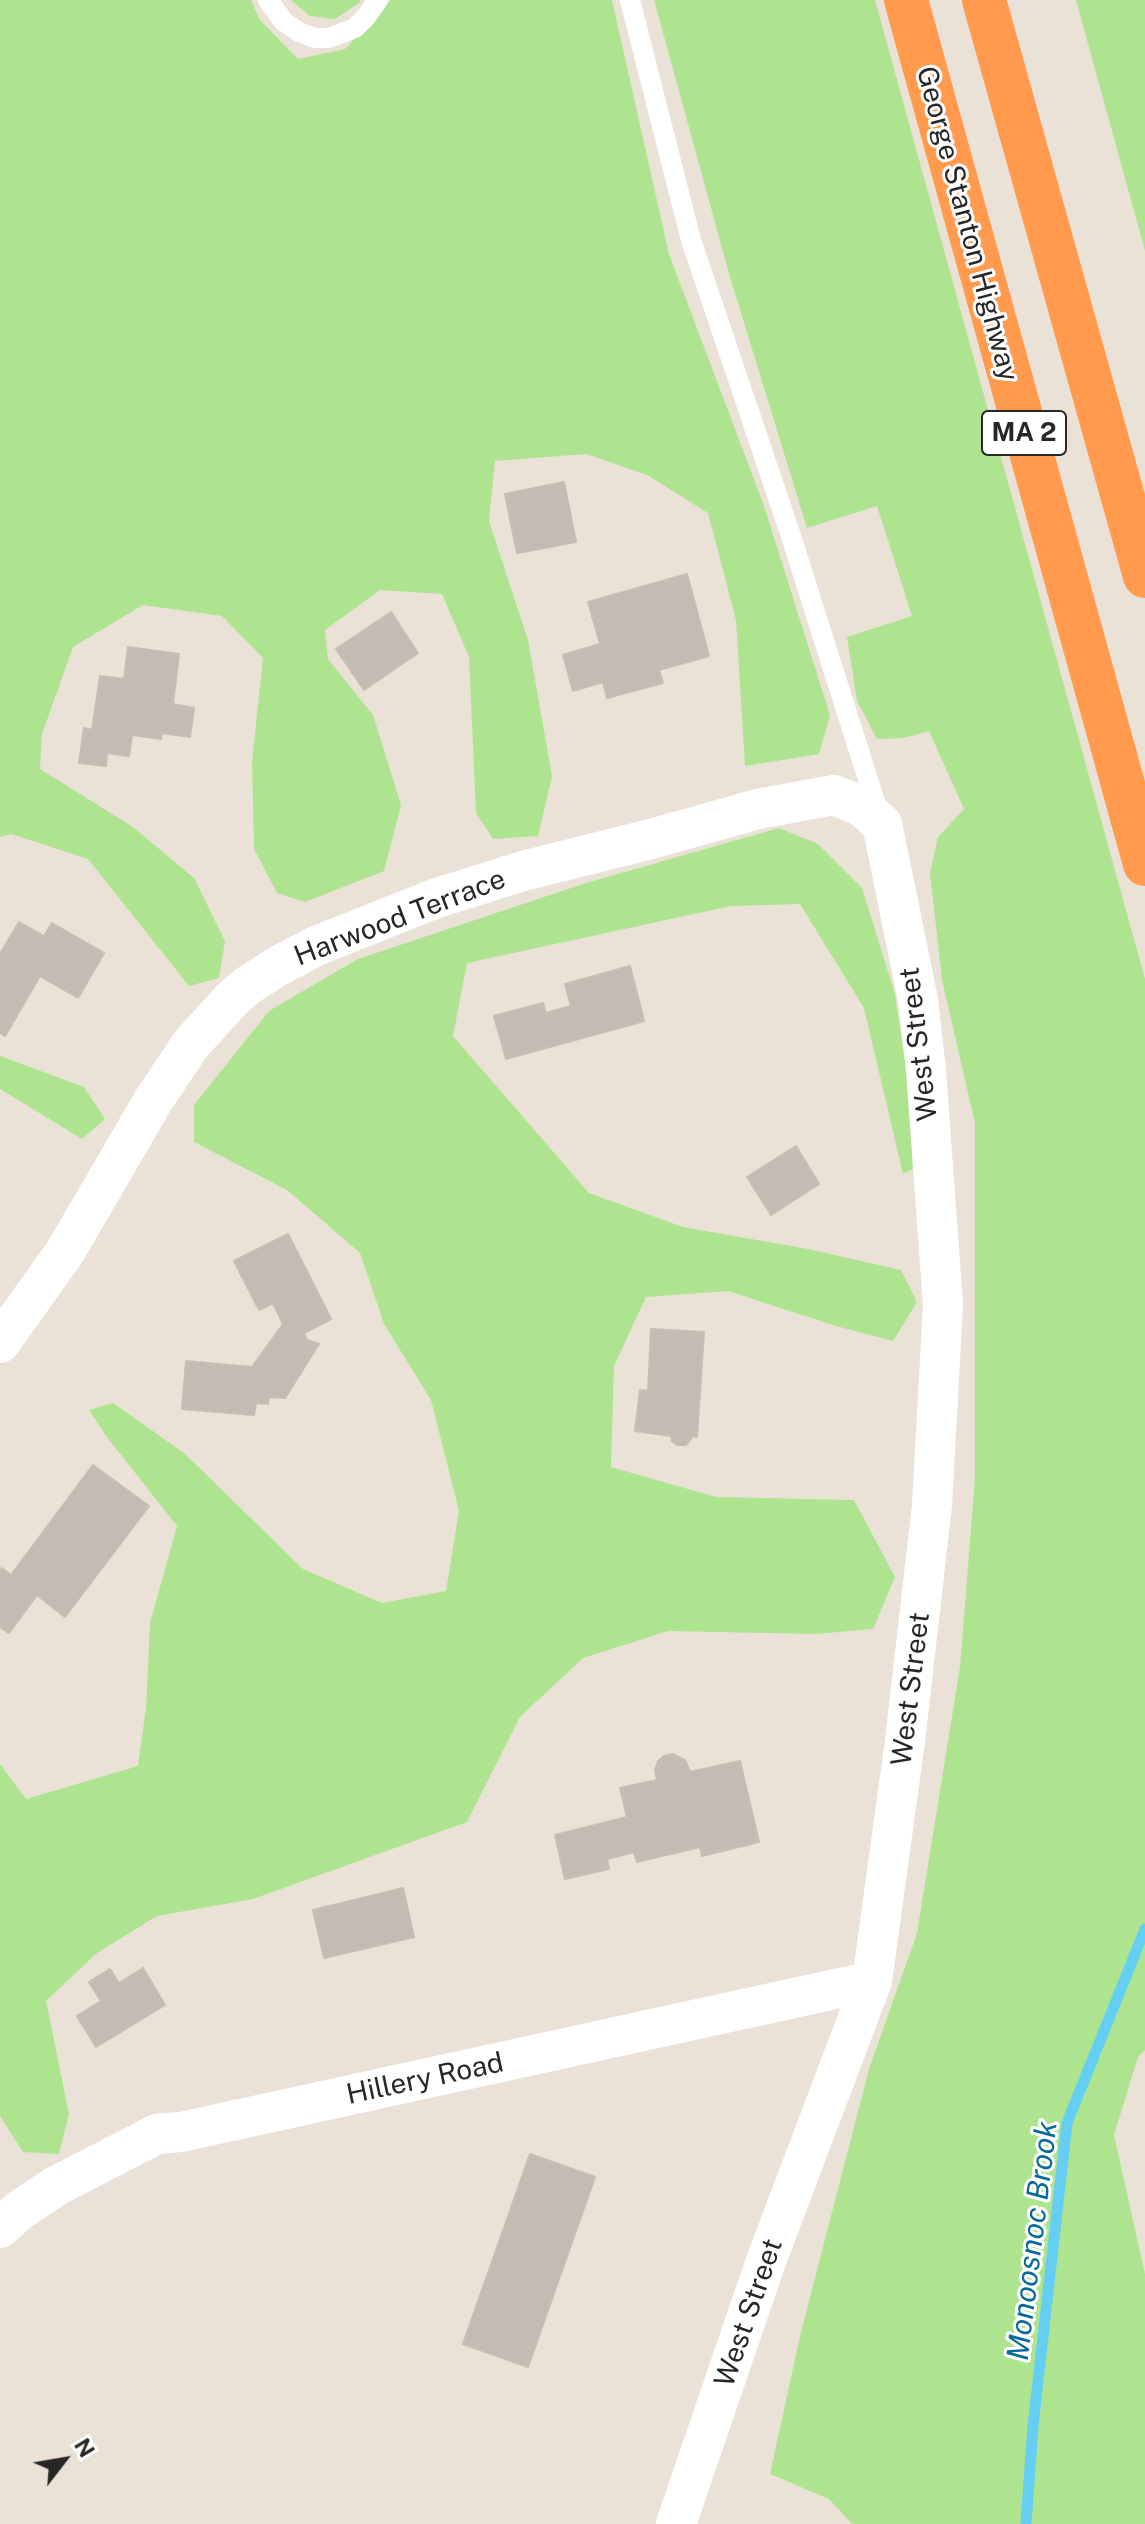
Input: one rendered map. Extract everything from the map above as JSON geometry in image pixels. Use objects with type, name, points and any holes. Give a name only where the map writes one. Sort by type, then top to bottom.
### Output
[{"type":"highway","name":"George Stanton Highway","points":[[906,0],[1145,864]]},
{"type":"highway","name":"MA 2","points":[[984,0],[1145,576]]},
{"type":"street","name":"Harwood Terrace","points":[[0,1343],[65,1252],[153,1101],[191,1044],[232,999],[278,966],[316,946],[434,899],[523,871],[758,809],[834,795],[861,806],[882,824]]},
{"type":"street","name":"West Street","points":[[676,2524],[766,2261],[872,1981],[905,1741],[932,1505],[943,1305],[918,1000],[882,824]]},
{"type":"street","name":"Hillery Road","points":[[0,2228],[56,2186],[157,2134],[196,2129],[872,1981]]},
{"type":"lane","points":[[268,0],[284,22],[315,38],[329,38],[355,28],[378,0]]},
{"type":"lane","points":[[630,0],[691,240],[790,533],[882,824]]},
{"type":"green space","points":[[0,0],[251,0],[260,20],[298,59],[345,49],[391,0],[612,0],[669,254],[764,506],[830,715],[819,754],[745,766],[736,620],[708,513],[647,475],[586,454],[495,461],[489,521],[528,640],[552,776],[538,836],[493,839],[476,813],[469,657],[442,594],[380,590],[325,630],[328,659],[373,715],[401,805],[384,871],[305,902],[277,893],[254,849],[252,762],[263,658],[222,616],[143,605],[73,647],[42,734],[40,769],[133,827],[194,878],[225,941],[219,978],[189,986],[88,859],[11,834],[0,837]]},
{"type":"green space","points":[[291,0],[360,0],[335,19],[310,16]]},
{"type":"green space","points":[[654,0],[875,0],[1145,979],[1145,2050],[1138,2057],[1114,2135],[1145,2274],[1145,2524],[852,2524],[829,2499],[770,2474],[800,2336],[869,2069],[917,1933],[960,1667],[975,1478],[975,1123],[942,980],[930,873],[938,837],[964,809],[929,731],[903,738],[877,739],[857,701],[847,637],[912,616],[877,506],[807,528],[730,277]]},
{"type":"green space","points":[[1076,0],[1145,0],[1145,251]]},
{"type":"green space","points":[[779,828],[818,844],[862,888],[895,994],[921,1165],[903,1174],[864,1008],[800,904],[731,906],[467,963],[453,1036],[589,1193],[683,1227],[808,1249],[901,1270],[917,1302],[893,1341],[728,1291],[646,1297],[614,1366],[611,1467],[716,1497],[854,1500],[895,1577],[873,1629],[816,1634],[668,1631],[583,1658],[520,1717],[467,1822],[253,1899],[157,1916],[97,1953],[46,2001],[69,2114],[59,2154],[23,2152],[0,2116],[0,1764],[26,1799],[138,1766],[146,1708],[150,1623],[177,1526],[89,1410],[113,1403],[184,1453],[303,1569],[382,1603],[446,1591],[459,1511],[431,1400],[384,1324],[360,1253],[287,1190],[194,1142],[194,1105],[269,1011],[358,959],[586,883]]},
{"type":"green space","points":[[0,1056],[84,1087],[105,1119],[82,1139],[0,1089]]},
{"type":"building","points":[[564,482],[576,542],[517,553],[505,494]]},
{"type":"building","points":[[687,574],[709,656],[659,670],[663,683],[607,698],[603,682],[573,691],[563,655],[600,644],[588,602]]},
{"type":"building","points":[[391,612],[418,653],[364,690],[336,649]]},
{"type":"building","points":[[128,647],[179,654],[173,704],[194,708],[190,737],[162,733],[161,739],[132,735],[129,756],[107,753],[106,766],[79,763],[84,728],[92,730],[100,676],[124,679]]},
{"type":"building","points":[[19,922],[44,936],[52,923],[104,953],[78,998],[40,976],[5,1036],[0,1033],[0,954]]},
{"type":"building","points":[[630,966],[644,1021],[506,1059],[494,1016],[543,1003],[546,1013],[571,1006],[565,984]]},
{"type":"building","points":[[796,1146],[819,1184],[771,1215],[747,1177]]},
{"type":"building","points":[[288,1234],[331,1319],[304,1333],[307,1340],[319,1344],[285,1398],[269,1397],[268,1404],[256,1403],[254,1415],[182,1409],[186,1361],[252,1367],[283,1324],[273,1303],[259,1310],[234,1261]]},
{"type":"building","points":[[651,1329],[704,1332],[697,1437],[693,1436],[686,1445],[677,1445],[671,1436],[635,1431],[640,1390],[648,1391]]},
{"type":"building","points":[[93,1465],[149,1506],[65,1617],[37,1595],[9,1633],[0,1627],[0,1571],[2,1568],[11,1575]]},
{"type":"building","points":[[673,1754],[685,1760],[690,1772],[740,1761],[759,1842],[702,1856],[700,1847],[637,1862],[634,1852],[607,1859],[609,1869],[565,1879],[555,1835],[627,1817],[620,1788],[657,1780],[655,1770],[658,1761]]},
{"type":"building","points":[[403,1888],[414,1937],[324,1958],[313,1910]]},
{"type":"building","points":[[143,1968],[165,2005],[96,2047],[77,2016],[101,2001],[89,1982],[110,1969],[119,1983]]},
{"type":"building","points":[[530,2154],[595,2177],[528,2367],[463,2344]]},
{"type":"waterway","name":"Monoosnoc Brook","points":[[1026,2524],[1033,2426],[1067,2123],[1145,1929]]}]
